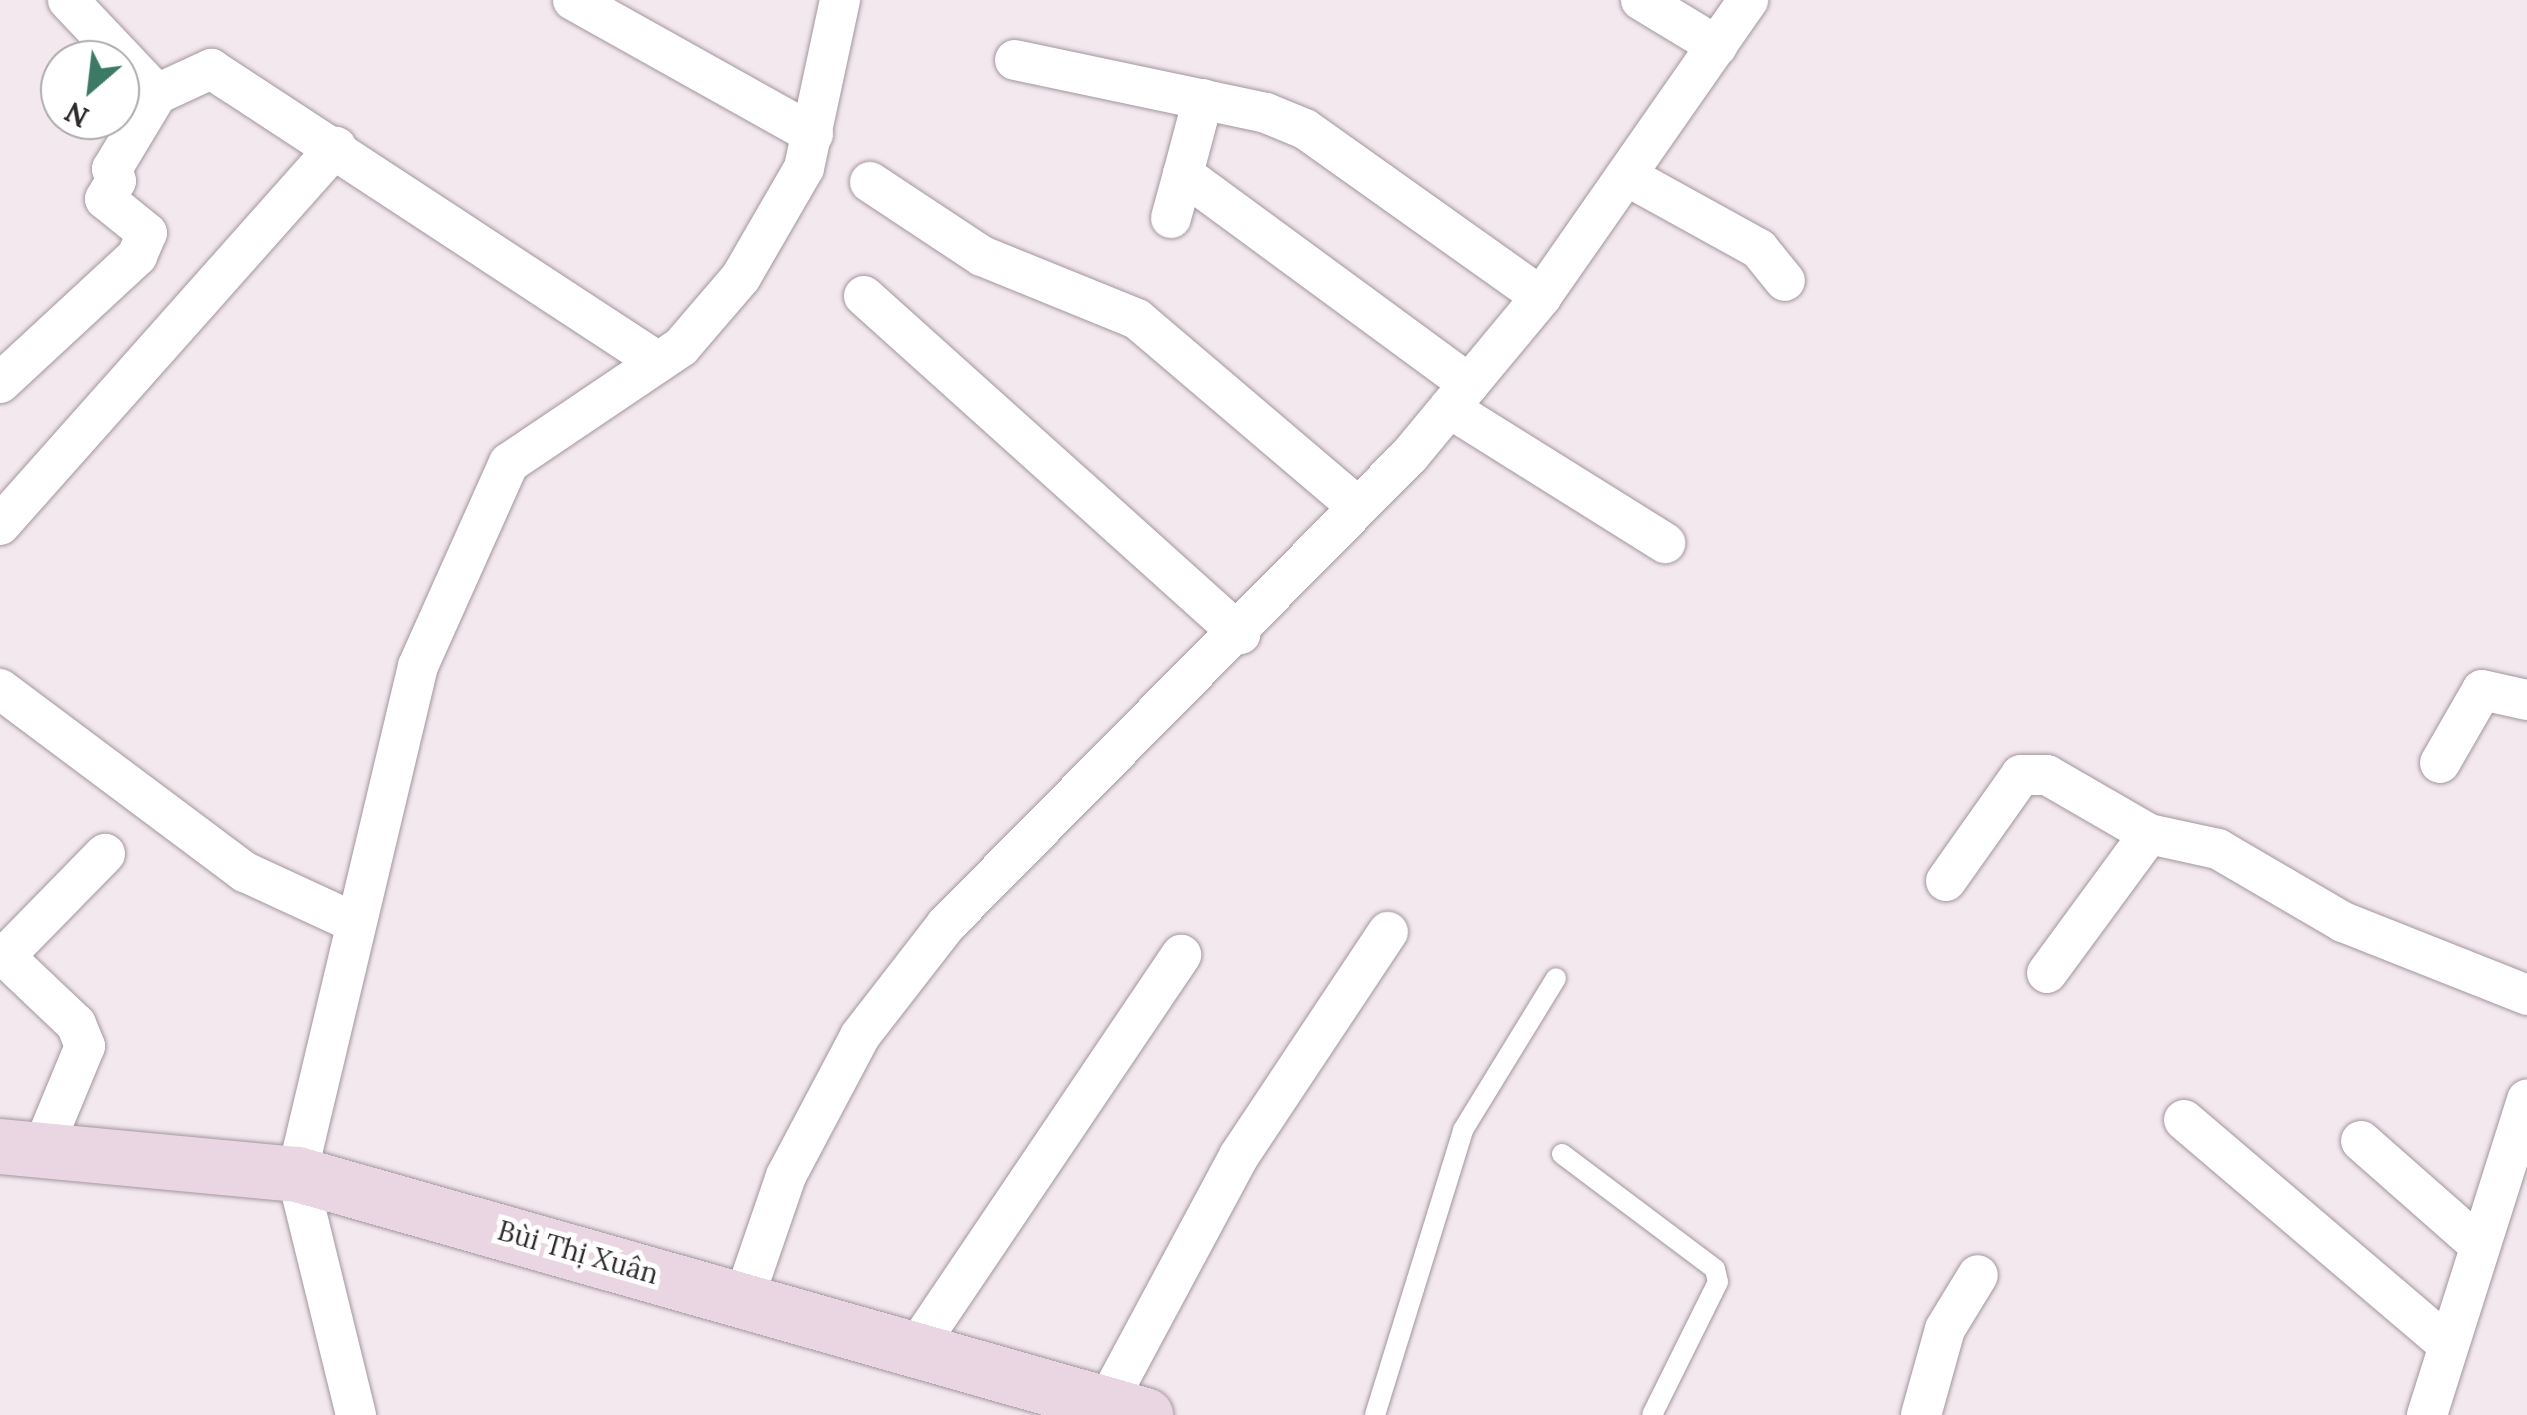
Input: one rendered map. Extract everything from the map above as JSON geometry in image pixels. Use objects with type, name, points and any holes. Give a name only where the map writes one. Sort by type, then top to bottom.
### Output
[{"type":"main road","name":"Bùi Thị Xuân","points":[[21,1148],[298,1174],[744,1298],[914,1352],[1125,1410]]},
{"type":"street","points":[[68,0],[157,94]]},
{"type":"street","points":[[573,0],[813,134]]},
{"type":"street","points":[[356,1415],[298,1174],[351,921],[418,666],[508,463],[704,325],[740,277],[791,194],[813,134],[840,0]]},
{"type":"street","points":[[1640,0],[1716,46]]},
{"type":"street","points":[[744,1298],[786,1176],[860,1036],[1009,856],[1240,634],[1459,396],[1541,297],[1716,46],[1741,2]]},
{"type":"street","points":[[1015,60],[1202,99],[1305,129],[1541,297]]},
{"type":"street","points":[[0,382],[137,256],[148,233],[105,199],[119,153],[157,94],[211,69],[655,360]]},
{"type":"street","points":[[1171,218],[1202,99]]},
{"type":"street","points":[[0,525],[336,148]]},
{"type":"street","points":[[1183,174],[1459,396],[1666,542]]},
{"type":"street","points":[[1626,176],[1760,249],[1785,280]]},
{"type":"street","points":[[870,182],[982,256],[1137,320],[1357,506]]},
{"type":"street","points":[[864,296],[1240,634]]},
{"type":"street","points":[[0,689],[244,872],[351,921]]},
{"type":"street","points":[[2440,763],[2482,690],[2527,700]]},
{"type":"street","points":[[1946,881],[2021,775],[2046,774],[2150,834],[2218,850],[2343,922],[2527,996]]},
{"type":"street","points":[[2047,973],[2150,834]]},
{"type":"street","points":[[21,1148],[85,1046],[76,1024],[3,954],[105,854]]},
{"type":"street","points":[[1125,1410],[1239,1156],[1388,932]]},
{"type":"street","points":[[914,1352],[1181,955]]},
{"type":"street","points":[[2426,1415],[2527,1100]]},
{"type":"street","points":[[2184,1120],[2446,1343]]},
{"type":"street","points":[[2361,1142],[2479,1245]]},
{"type":"street","points":[[1922,1415],[1945,1329],[1978,1276]]},
{"type":"lane","points":[[1375,1415],[1408,1287],[1463,1130],[1556,978]]},
{"type":"lane","points":[[1562,1154],[1715,1270],[1718,1282],[1652,1415]]}]
